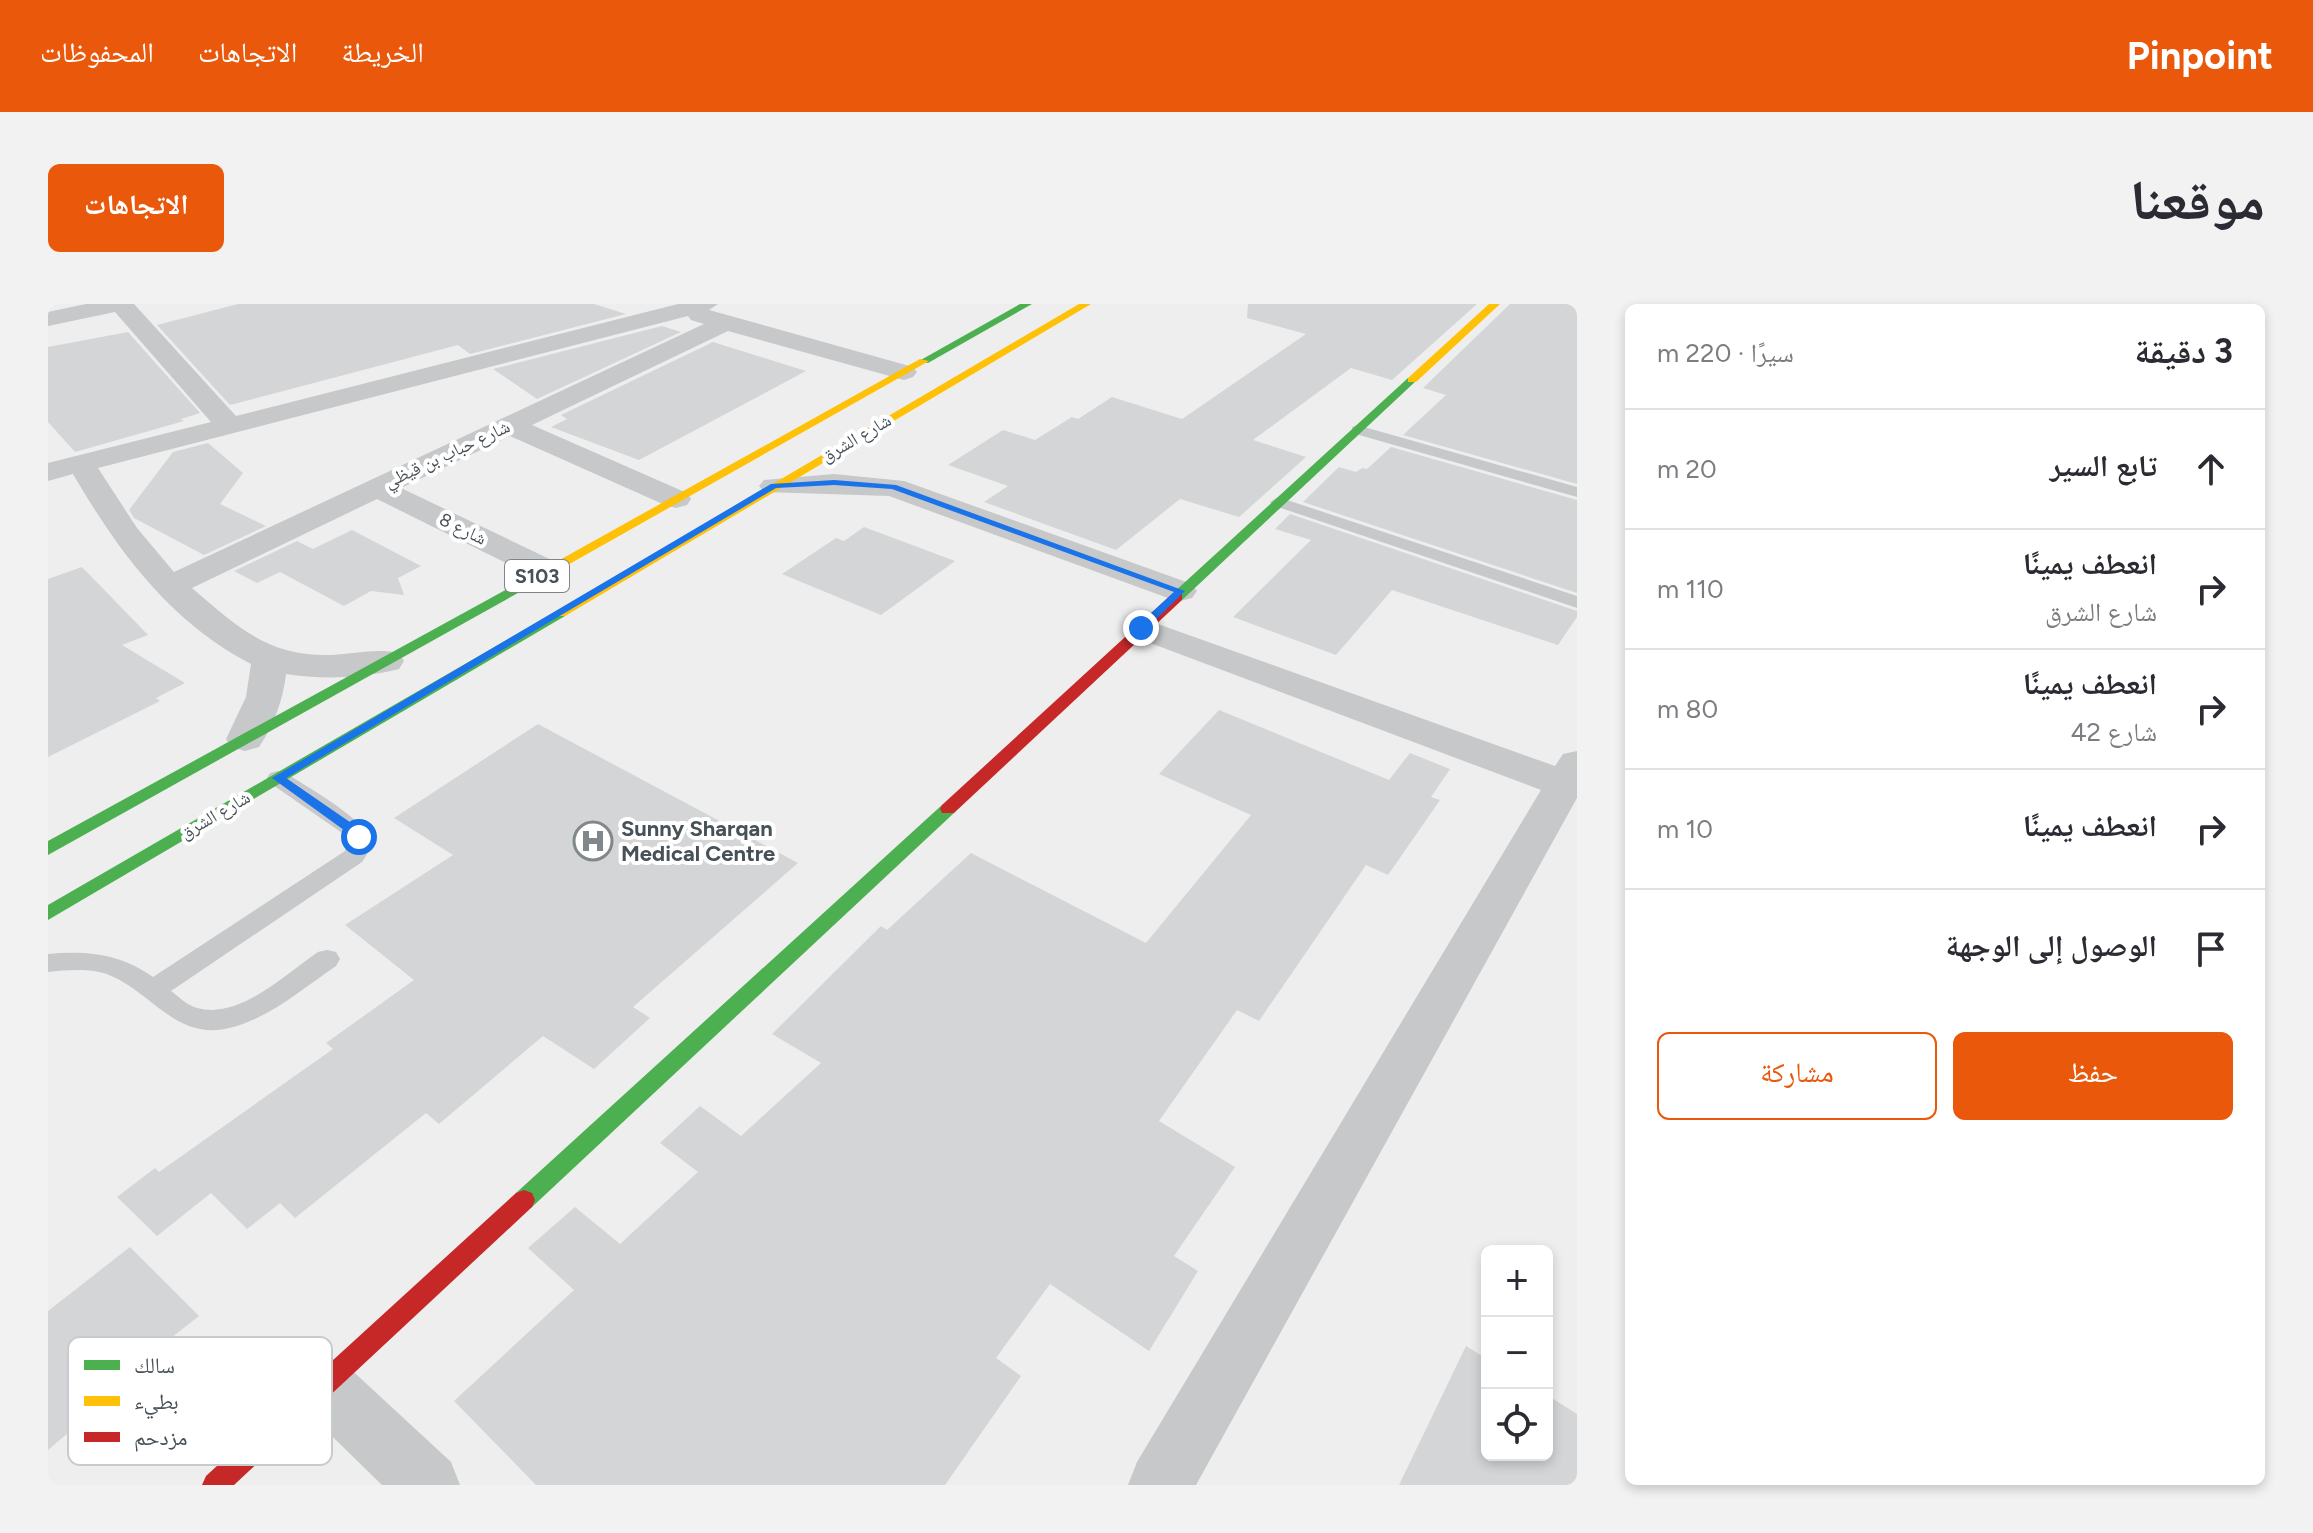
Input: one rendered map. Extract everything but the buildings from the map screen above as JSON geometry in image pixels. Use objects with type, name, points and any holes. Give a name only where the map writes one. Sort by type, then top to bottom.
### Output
[{"type":"main road","name":"شارع الشرق","points":[[48,913],[1086,304]]},
{"type":"main road","points":[[332,1377],[1180,591],[1495,304]]},
{"type":"main road","name":"شارع الشرق","points":[[48,849],[1024,306]]},
{"type":"main road","points":[[980,366],[962,361],[958,352],[1024,306]]},
{"type":"main road","points":[[215,1485],[237,1465]]},
{"type":"street","points":[[48,319],[121,304],[229,425]]},
{"type":"street","points":[[48,472],[696,310],[904,372]]},
{"type":"street","name":"شارع حباب بن قيظي","points":[[168,587],[509,425],[696,310]]},
{"type":"street","points":[[509,425],[676,499]]},
{"type":"street","points":[[855,439],[866,463],[893,487]]},
{"type":"street","points":[[81,463],[126,538],[168,587],[197,611],[269,659],[325,665],[386,661]]},
{"type":"street","points":[[774,486],[834,483],[893,487],[1180,591]]},
{"type":"street","name":"شارع 8","points":[[378,488],[548,571]]},
{"type":"street","points":[[1141,628],[1571,773],[1160,1485]]},
{"type":"street","points":[[245,739],[265,697],[269,659]]},
{"type":"street","points":[[332,1394],[428,1485]]},
{"type":"lane","points":[[1357,430],[1577,492]]},
{"type":"lane","points":[[1278,502],[1577,602]]},
{"type":"lane","points":[[151,991],[354,856],[359,837],[353,830],[278,778]]},
{"type":"lane","points":[[48,963],[80,961],[115,967],[129,973],[190,1018],[229,1018],[247,1010],[327,959]]},
{"type":"traffic: fast","points":[[924,361],[1027,304]]},
{"type":"traffic: fast","points":[[1177,597],[1412,380]]},
{"type":"traffic: fast","points":[[48,849],[529,581]]},
{"type":"traffic: fast","points":[[48,913],[560,613]]},
{"type":"traffic: fast","points":[[524,1200],[948,809]]},
{"type":"traffic: slow","points":[[560,613],[1086,304]]},
{"type":"traffic: slow","points":[[1412,380],[1495,304]]},
{"type":"traffic: slow","points":[[529,581],[924,361]]},
{"type":"traffic: jam","points":[[948,809],[1177,597]]},
{"type":"traffic: jam","points":[[332,1377],[524,1200]]},
{"type":"traffic: jam","points":[[215,1485],[237,1465]]},
{"type":"place","name":"Sunny Sharqan Medical Centre","points":[[593,841]]},
{"type":"route","points":[[359,837],[278,778],[774,486],[834,483],[893,487],[1180,591],[1141,628]]}]
